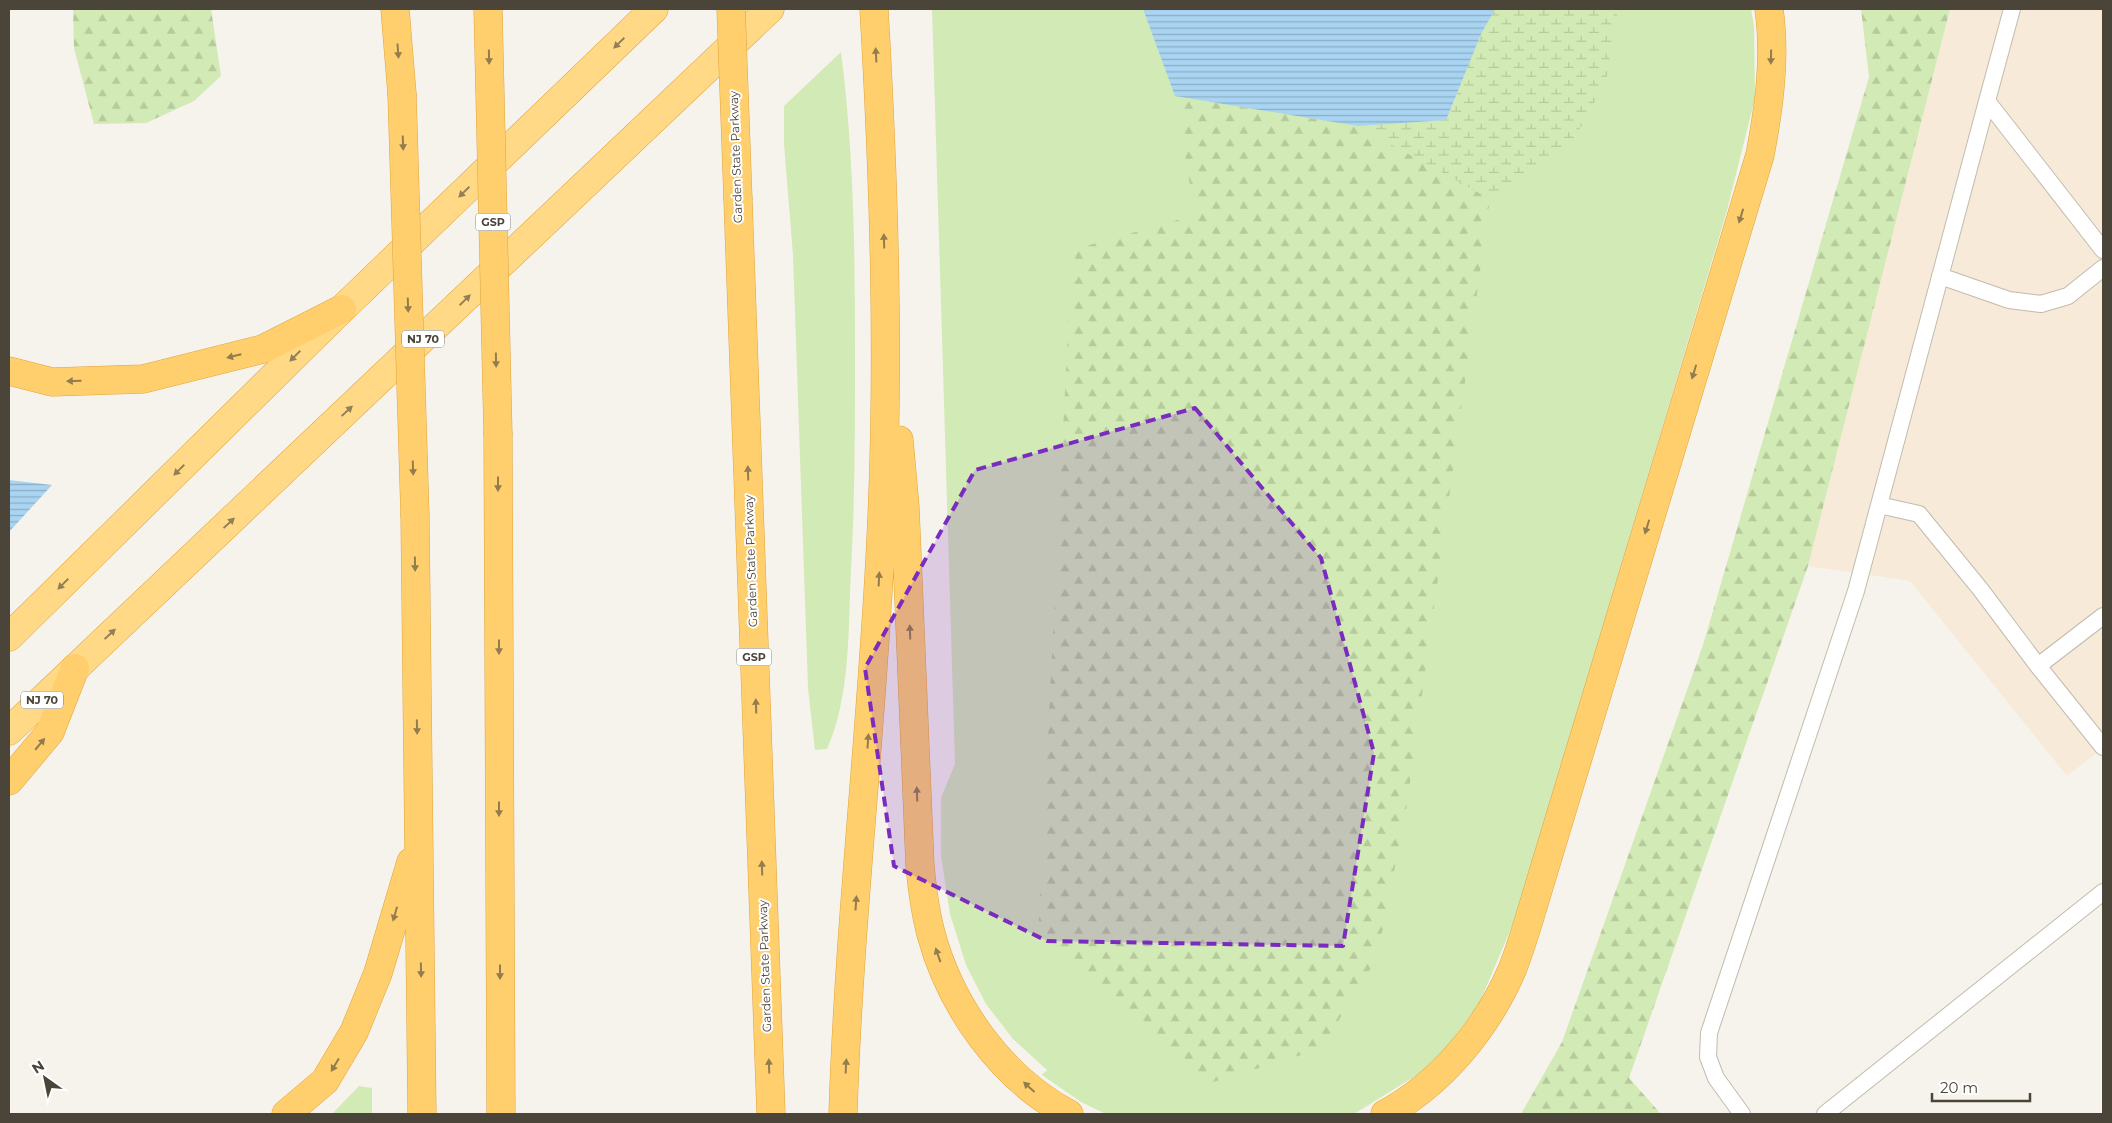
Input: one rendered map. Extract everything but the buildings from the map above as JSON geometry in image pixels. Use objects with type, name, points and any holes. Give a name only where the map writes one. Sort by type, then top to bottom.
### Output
[{"type":"highway","points":[[395,9],[402,94],[415,516],[422,1114]]},
{"type":"highway","name":"GSP","points":[[488,9],[498,436],[501,1114]]},
{"type":"highway","points":[[9,637],[342,309],[654,9]]},
{"type":"highway","name":"Garden State Parkway","points":[[731,9],[771,1114]]},
{"type":"highway","name":"NJ 70","points":[[9,731],[770,9]]},
{"type":"highway","points":[[843,1114],[852,951],[882,536],[885,290],[874,9]]},
{"type":"highway","points":[[1385,1114],[1421,1090],[1457,1056],[1489,1014],[1512,970],[1760,155],[1769,105],[1772,55],[1769,9]]},
{"type":"highway","points":[[885,290],[905,507],[920,866],[924,901],[931,934],[950,986],[962,1010],[1004,1063],[1034,1092],[1069,1114]]},
{"type":"highway","points":[[9,371],[52,382],[143,379],[263,349],[342,309]]},
{"type":"highway","points":[[9,781],[50,732],[75,668]]},
{"type":"highway","points":[[286,1114],[325,1081],[354,1032],[378,973],[419,834]]},
{"type":"lane","points":[[1742,1114],[1716,1078],[1708,1057],[1709,1034],[1856,591],[2012,9]]},
{"type":"lane","points":[[1987,101],[2103,250]]},
{"type":"lane","points":[[1940,276],[2009,300],[2041,304],[2068,296],[2103,268]]},
{"type":"lane","points":[[1879,505],[1919,514],[2103,747]]},
{"type":"lane","points":[[2038,666],[2103,616]]},
{"type":"lane","points":[[1825,1114],[2103,892]]},
{"type":"highlighted area","points":[[1195,408],[1321,558],[1374,753],[1343,946],[1047,941],[894,866],[865,668],[975,470]]},
{"type":"shaded area","points":[[1950,9],[2103,9],[2103,748],[2067,776],[1910,581],[1808,566]]},
{"type":"green space","points":[[73,9],[211,9],[221,76],[194,101],[146,123],[94,124],[74,48]]},
{"type":"green space","points":[[932,9],[1751,9],[1754,26],[1755,98],[1726,214],[1517,914],[1479,1004],[1433,1065],[1354,1114],[1106,1114],[1081,1102],[1042,1075],[1047,1070],[1013,1039],[986,1004],[966,965],[950,914],[941,856],[941,798],[955,764]]},
{"type":"green space","points":[[1495,9],[1618,9],[1606,81],[1568,151],[1490,199],[1358,126],[1446,120],[1481,34]]},
{"type":"green space","points":[[1861,9],[1950,9],[1808,566],[1629,1078],[1661,1114],[1521,1114],[1562,1042],[1703,645],[1869,77]]},
{"type":"green space","points":[[841,52],[849,127],[854,241],[855,436],[852,543],[847,661],[840,707],[827,749],[815,750],[808,688],[793,255],[784,144],[784,106]]},
{"type":"green space","points":[[1175,96],[1358,126],[1490,199],[1406,811],[1377,958],[1321,1049],[1203,1085],[1038,938],[1072,250],[1195,215]]},
{"type":"green space","points":[[359,1086],[372,1088],[372,1114],[332,1114]]},
{"type":"water","points":[[1143,9],[1495,9],[1481,34],[1446,120],[1358,126],[1175,96]]},
{"type":"water","points":[[9,480],[52,485],[9,532]]}]
